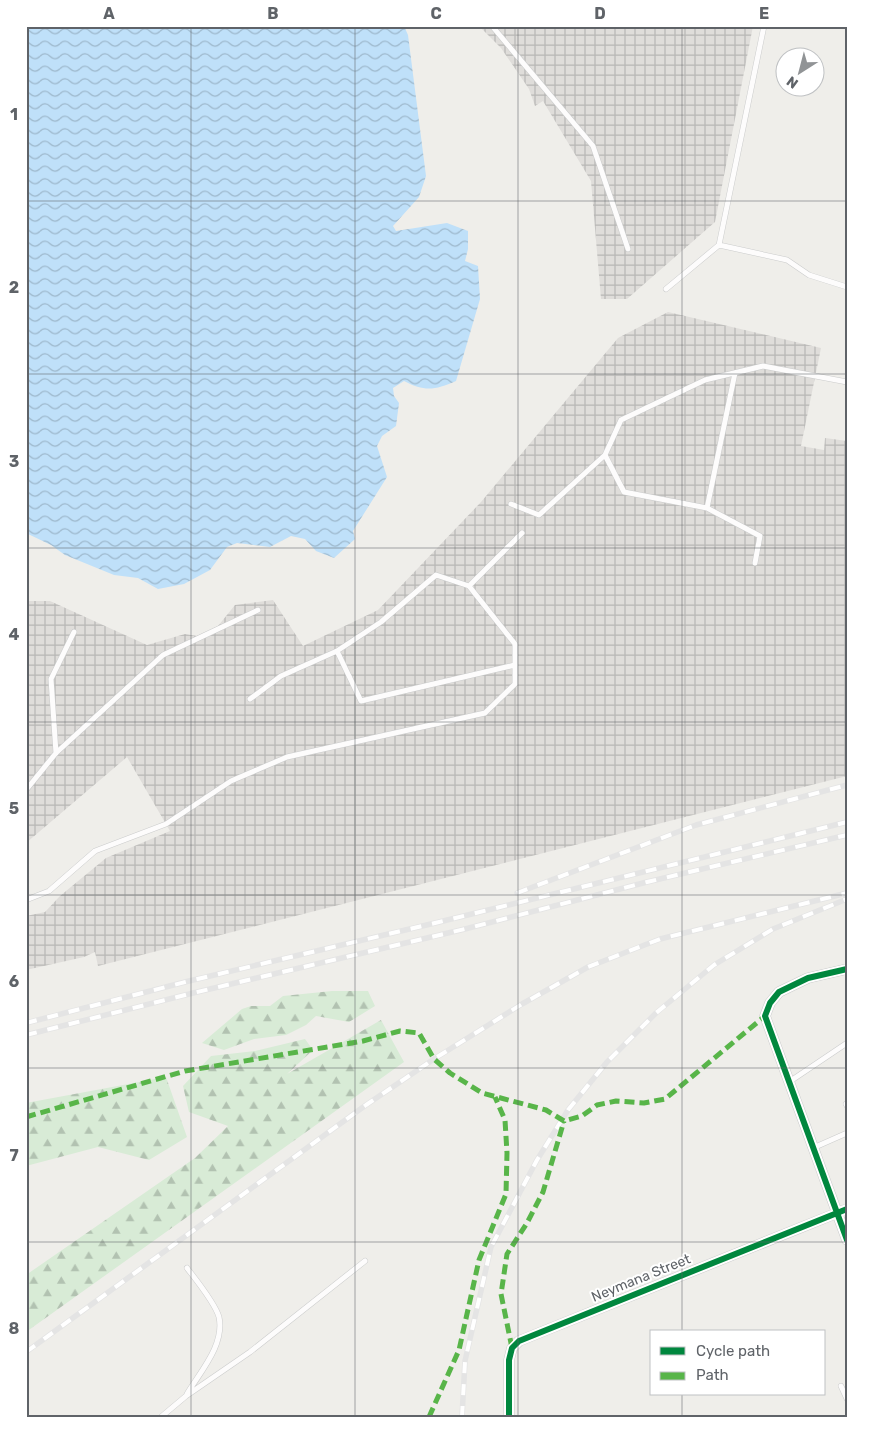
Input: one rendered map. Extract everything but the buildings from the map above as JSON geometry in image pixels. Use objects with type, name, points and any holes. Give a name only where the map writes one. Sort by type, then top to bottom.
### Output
[{"type":"street","points":[[847,969],[808,978],[779,992],[770,1003],[765,1016],[847,1240]]},
{"type":"street","name":"Neymana Street","points":[[509,1417],[508,1360],[512,1348],[519,1341],[847,1209]]},
{"type":"lane","points":[[492,26],[593,146],[628,249]]},
{"type":"lane","points":[[666,289],[719,244],[764,26]]},
{"type":"lane","points":[[719,244],[786,260],[809,275],[847,287]]},
{"type":"lane","points":[[511,504],[539,515],[604,455],[621,420],[704,380],[763,366],[847,382]]},
{"type":"lane","points":[[707,508],[735,373]]},
{"type":"lane","points":[[604,455],[624,492],[707,508],[760,536],[755,563]]},
{"type":"lane","points":[[469,586],[522,533]]},
{"type":"lane","points":[[26,900],[49,891],[95,851],[166,824],[231,781],[287,757],[485,713],[515,684],[515,644],[469,586],[436,576],[381,622],[337,651],[281,676],[250,699]]},
{"type":"lane","points":[[26,790],[56,753],[163,655],[258,610]]},
{"type":"lane","points":[[56,753],[52,679],[74,632]]},
{"type":"lane","points":[[337,651],[361,701],[515,665]]},
{"type":"lane","points":[[788,1082],[847,1043]]},
{"type":"lane","points":[[812,1148],[847,1133]]},
{"type":"lane","points":[[161,1417],[186,1396],[250,1352],[365,1261]]},
{"type":"lane","points":[[186,1396],[218,1342],[219,1317],[206,1293],[187,1268]]},
{"type":"lane","points":[[841,1386],[847,1399]]},
{"type":"shaded area","points":[[479,26],[753,26],[715,222],[627,299],[601,299],[591,181],[543,101],[535,106],[529,89],[501,48]]},
{"type":"shaded area","points":[[668,312],[821,348],[801,446],[824,450],[825,438],[847,441],[847,776],[98,966],[95,952],[84,957],[26,970],[26,916],[45,912],[60,896],[106,858],[170,831],[127,757],[26,843],[26,601],[50,601],[147,645],[185,634],[197,636],[218,626],[235,605],[273,600],[303,646],[378,610],[481,502],[618,338]]},
{"type":"green space","points":[[332,991],[368,991],[375,1006],[349,1022],[316,1016],[306,1025],[286,1035],[254,1039],[224,1050],[202,1043],[242,1009],[251,1006],[270,1006],[283,996]]},
{"type":"green space","points":[[381,1020],[404,1062],[26,1332],[26,1275],[195,1158],[228,1126],[189,1112],[183,1086],[211,1056],[255,1051],[305,1039],[313,1050],[287,1074]]},
{"type":"green space","points":[[166,1077],[187,1137],[149,1160],[98,1147],[26,1166],[26,1103]]},
{"type":"water","points":[[26,26],[404,26],[408,35],[426,176],[419,197],[393,226],[396,231],[447,223],[468,231],[468,249],[465,261],[478,266],[480,299],[456,381],[436,388],[424,388],[404,381],[393,388],[394,396],[399,403],[396,426],[382,436],[377,446],[387,477],[353,531],[355,539],[334,558],[316,551],[305,539],[291,536],[270,547],[237,543],[227,547],[210,570],[184,584],[158,589],[138,578],[114,575],[65,555],[51,545],[26,533]]},
{"type":"railway","points":[[517,893],[696,825],[847,785]]},
{"type":"railway","points":[[26,1023],[189,981],[847,822]]},
{"type":"railway","points":[[26,1035],[193,993],[465,929],[647,882],[847,835]]},
{"type":"railway","points":[[26,1352],[366,1105],[434,1059],[522,1004],[588,967],[660,939],[847,893]]},
{"type":"railway","points":[[462,1417],[465,1361],[491,1247],[537,1160],[568,1110],[607,1062],[656,1013],[714,965],[773,929],[847,899]]},
{"type":"marked path","points":[[26,1117],[185,1071],[363,1041],[400,1031],[419,1033],[434,1059],[450,1073],[482,1093],[546,1110],[564,1121],[582,1116],[597,1105],[616,1101],[644,1103],[665,1099],[765,1016]]},
{"type":"marked path","points":[[429,1417],[459,1350],[479,1260],[506,1194],[507,1153],[505,1120],[495,1097]]},
{"type":"marked path","points":[[512,1348],[501,1294],[507,1254],[527,1223],[543,1192],[564,1121]]},
{"type":"cycle path","points":[[847,969],[808,978],[779,992],[770,1003],[765,1016],[847,1240]]},
{"type":"cycle path","points":[[509,1417],[509,1360],[512,1348],[519,1341],[847,1209]]}]
